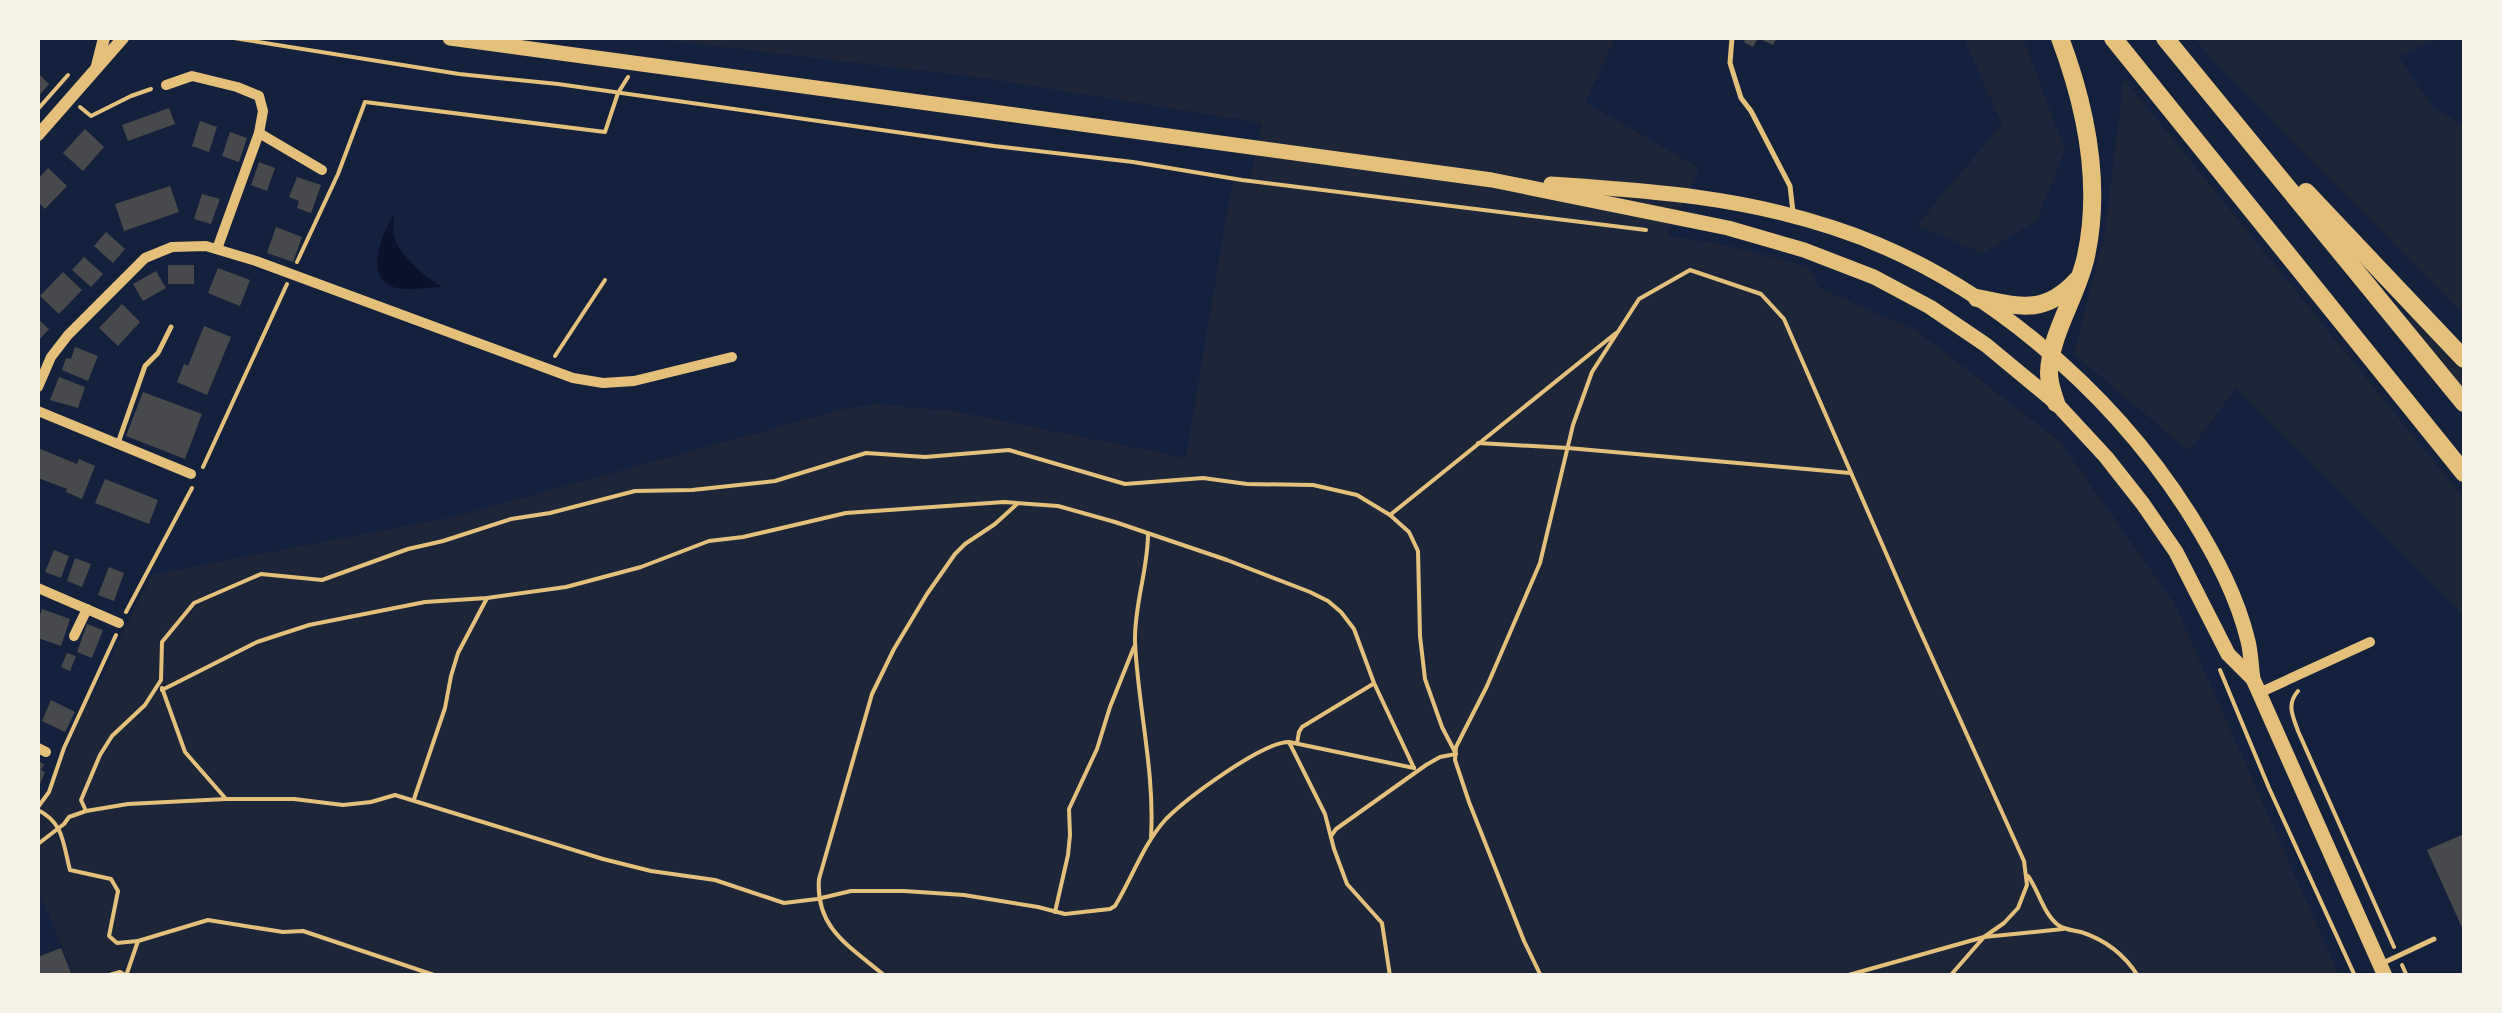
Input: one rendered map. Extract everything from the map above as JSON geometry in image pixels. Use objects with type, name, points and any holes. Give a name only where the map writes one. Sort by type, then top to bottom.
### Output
[{"type":"highway","points":[[2056,403],[2049,372],[2080,276],[2092,198],[2090,140],[2076,81],[2060,38]]},
{"type":"highway","points":[[2113,38],[2464,472]]},
{"type":"highway","points":[[2165,38],[2464,403]]},
{"type":"highway","points":[[2216,98],[2464,360]]},
{"type":"highway","points":[[1977,298],[2034,307],[2060,296],[2080,276]]},
{"type":"main road","points":[[450,38],[1492,180],[1728,228],[1840,262],[1902,291],[1958,324],[2056,403],[2143,504],[2176,552],[2228,654],[2256,686]]},
{"type":"main road","points":[[1492,180],[1670,192],[1754,205],[1793,216],[1874,242],[1977,298],[2052,355],[2136,441],[2162,474],[2230,586],[2249,643],[2256,686],[2383,970]]},
{"type":"street","points":[[96,68],[104,38]]},
{"type":"street","points":[[38,135],[123,38]]},
{"type":"street","points":[[166,85],[192,76],[238,87],[259,96],[264,111],[217,248]]},
{"type":"street","points":[[259,133],[322,170]]},
{"type":"street","points":[[38,388],[51,357],[68,335],[144,258],[172,247],[217,248],[573,378],[603,383],[634,381],[732,358]]},
{"type":"street","points":[[38,412],[190,474]]},
{"type":"street","points":[[38,588],[119,623]]},
{"type":"street","points":[[74,636],[87,609]]},
{"type":"street","points":[[2256,686],[2293,677],[2370,642]]},
{"type":"lane","points":[[1732,38],[1730,63],[1741,98],[1790,186],[1793,216]]},
{"type":"lane","points":[[118,444],[146,366],[158,353],[171,327]]},
{"type":"lane","points":[[2383,970],[2398,956],[2434,939]]},
{"type":"path","points":[[234,38],[378,62],[1133,162],[1242,180],[1647,230]]},
{"type":"path","points":[[437,976],[303,932],[208,920],[138,941],[117,943],[108,936],[118,891],[111,879],[70,870],[59,827],[38,808],[49,792],[64,748],[122,621],[198,477],[338,174],[365,102],[606,132],[618,93],[636,64]]},
{"type":"path","points":[[38,108],[68,74]]},
{"type":"path","points":[[70,99],[90,116],[131,96],[166,85]]},
{"type":"path","points":[[1541,976],[1469,802],[1455,760],[1456,747],[1540,563],[1573,426],[1592,372],[1639,299],[1690,270],[1760,294],[1784,319],[2024,861],[2026,885],[2018,908],[1950,976]]},
{"type":"path","points":[[548,369],[605,280]]},
{"type":"path","points":[[1390,515],[1621,329]]},
{"type":"path","points":[[1478,444],[1568,448],[1850,473]]},
{"type":"path","points":[[226,799],[186,752],[162,690],[162,642],[194,603],[261,574],[322,580],[408,549],[512,519],[635,491],[692,490],[775,480],[866,453],[925,457],[1009,450],[1126,484],[1203,478],[1313,486],[1358,495],[1390,515],[1408,532],[1418,550],[1424,679],[1456,754]]},
{"type":"path","points":[[162,690],[257,642],[309,624],[425,602],[566,587],[642,567],[708,541],[743,537],[846,513],[984,503],[1058,506],[1228,560],[1328,601],[1354,629],[1374,683],[1415,770]]},
{"type":"path","points":[[885,976],[840,940],[817,899],[819,879],[872,694],[894,648],[955,554],[1018,504]]},
{"type":"path","points":[[1148,534],[1135,642],[1148,762],[1151,840]]},
{"type":"path","points":[[414,799],[445,708],[458,653],[487,598]]},
{"type":"path","points":[[1055,912],[1068,855],[1069,810],[1097,749],[1135,642]]},
{"type":"path","points":[[2217,664],[2355,976]]},
{"type":"path","points":[[2293,677],[2298,691],[2290,709],[2294,720],[2407,976]]},
{"type":"path","points":[[86,810],[82,800],[100,755],[161,680]]},
{"type":"path","points":[[1297,744],[1302,726],[1374,683]]},
{"type":"path","points":[[38,844],[69,817],[86,810],[128,804],[226,799],[343,805],[395,795],[602,859],[715,880],[784,903],[851,891],[904,892],[964,895],[1065,914],[1115,906],[1166,820],[1253,754],[1278,742],[1415,770]]},
{"type":"path","points":[[1290,742],[1316,792],[1347,884],[1382,922],[1390,976]]},
{"type":"path","points":[[1331,836],[1415,770],[1440,757],[1456,754]]},
{"type":"path","points":[[2025,872],[2054,921],[2063,928]]},
{"type":"path","points":[[1845,976],[1984,938],[2063,928],[2100,939],[2127,959],[2138,976]]},
{"type":"path","points":[[106,976],[120,972],[126,976],[138,941]]},
{"type":"shaded area","points":[[648,38],[1615,38],[1585,102],[1699,168],[1667,236],[1704,241],[1809,268],[1819,288],[1917,331],[2060,442],[2174,603],[2339,975],[73,975],[38,888],[38,809],[50,794],[84,707],[107,671],[151,575],[453,517],[843,409],[877,404],[953,411],[1186,458],[1229,201],[1235,179],[1250,180],[1262,123],[984,78]]},
{"type":"shaded area","points":[[1964,38],[2023,38],[2065,151],[2036,221],[1983,253],[1917,225],[2002,124]]},
{"type":"shaded area","points":[[2195,38],[2439,38],[2398,56],[2433,108],[2464,125],[2464,314],[2208,55]]},
{"type":"shaded area","points":[[2124,79],[2464,499],[2464,615],[2236,388],[2189,451],[2074,354],[2104,238]]},
{"type":"shaded area","points":[[394,214],[398,246],[422,273],[443,287],[405,289],[384,281],[377,264],[378,253]]},
{"type":"shaded area","points":[[2412,314],[2464,373],[2464,392],[2405,322]]},
{"type":"building","points":[[1746,38],[1758,38],[1753,47],[1744,42]]},
{"type":"building","points":[[1758,38],[1777,38],[1773,45]]},
{"type":"building","points":[[38,73],[49,84],[38,97]]},
{"type":"building","points":[[169,108],[175,124],[128,141],[122,125]]},
{"type":"building","points":[[200,121],[217,127],[209,152],[192,146]]},
{"type":"building","points":[[85,129],[104,147],[83,171],[63,153]]},
{"type":"building","points":[[230,132],[247,138],[239,162],[222,156]]},
{"type":"building","points":[[259,162],[275,168],[267,191],[251,185]]},
{"type":"building","points":[[48,168],[67,186],[45,209],[38,202],[38,179]]},
{"type":"building","points":[[297,177],[321,185],[311,213],[297,208],[299,201],[289,197]]},
{"type":"building","points":[[170,186],[179,212],[124,231],[115,204]]},
{"type":"building","points":[[202,194],[220,199],[211,224],[194,219]]},
{"type":"building","points":[[276,227],[302,237],[293,262],[267,253]]},
{"type":"building","points":[[106,232],[125,249],[113,263],[94,246]]},
{"type":"building","points":[[84,257],[103,274],[91,287],[72,270]]},
{"type":"building","points":[[168,265],[194,265],[194,284],[168,284]]},
{"type":"building","points":[[218,268],[250,280],[240,306],[208,293]]},
{"type":"building","points":[[156,271],[166,288],[143,301],[133,284]]},
{"type":"building","points":[[63,272],[82,290],[59,314],[40,296]]},
{"type":"building","points":[[122,304],[140,322],[118,346],[99,328]]},
{"type":"building","points":[[38,319],[49,329],[38,341]]},
{"type":"building","points":[[204,326],[231,337],[207,395],[177,382]]},
{"type":"building","points":[[75,347],[98,356],[88,381],[62,370]]},
{"type":"building","points":[[59,377],[85,387],[78,408],[50,400]]},
{"type":"building","points":[[143,392],[202,414],[185,459],[126,436]]},
{"type":"building","points":[[38,448],[77,464],[79,459],[95,466],[82,499],[38,478]]},
{"type":"building","points":[[105,479],[158,500],[149,524],[95,503]]},
{"type":"building","points":[[54,550],[69,556],[61,578],[45,572]]},
{"type":"building","points":[[75,558],[91,564],[82,587],[67,581]]},
{"type":"building","points":[[109,567],[124,573],[114,601],[98,595]]},
{"type":"building","points":[[42,609],[70,619],[61,646],[38,638]]},
{"type":"building","points":[[87,624],[103,630],[92,658],[77,652]]},
{"type":"building","points":[[67,653],[76,656],[70,671],[61,667]]},
{"type":"building","points":[[51,700],[75,712],[65,732],[42,721]]},
{"type":"building","points":[[38,761],[44,764],[41,770],[45,772],[38,789]]},
{"type":"building","points":[[2464,834],[2464,932],[2427,850]]},
{"type":"building","points":[[61,948],[71,973],[38,976],[38,957]]}]
